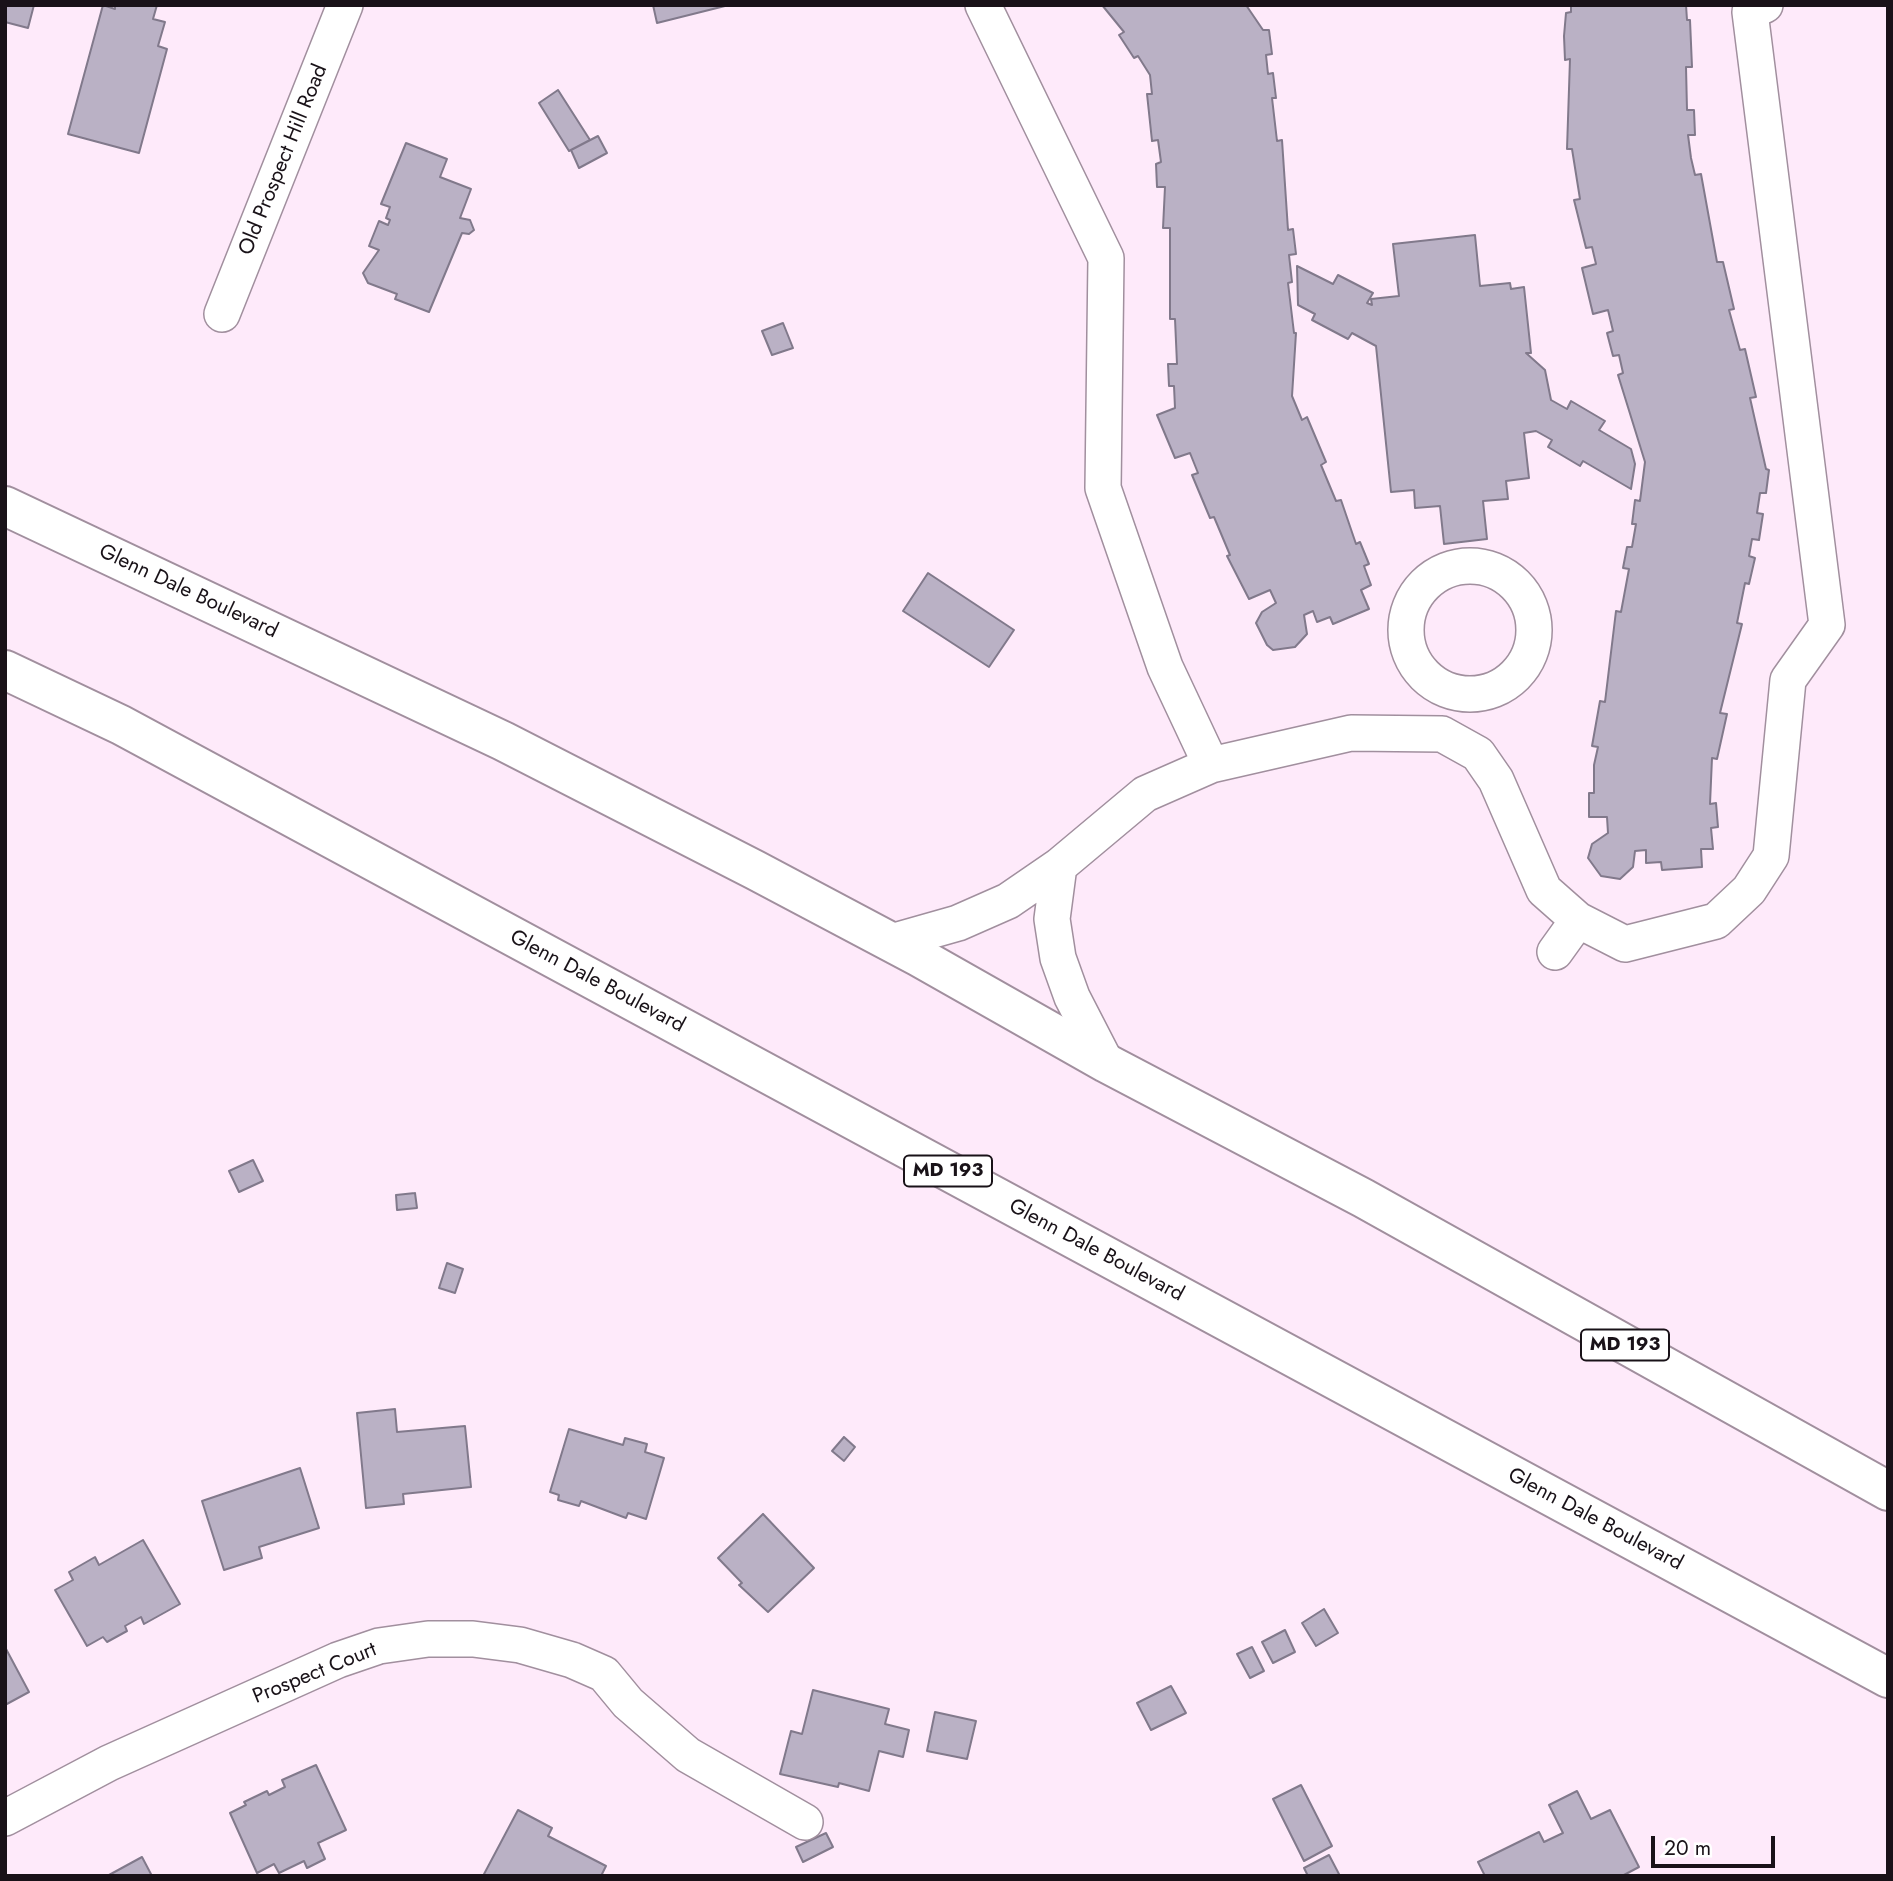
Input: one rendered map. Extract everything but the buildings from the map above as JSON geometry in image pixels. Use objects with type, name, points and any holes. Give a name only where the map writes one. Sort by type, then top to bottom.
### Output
[{"type":"main road","name":"Glenn Dale Boulevard","points":[[5,506],[503,740],[891,942],[1106,1063],[1363,1198],[1888,1492]]},
{"type":"main road","name":"Glenn Dale Boulevard","points":[[5,670],[121,725],[1888,1678]]},
{"type":"street","name":"Old Prospect Hill Road","points":[[222,314],[345,5]]},
{"type":"street","points":[[983,5],[1106,258],[1103,488],[1165,667],[1211,765]]},
{"type":"street","points":[[891,942],[958,923],[1008,901],[1059,866],[1145,794],[1211,765],[1351,733],[1442,734],[1478,754],[1496,780],[1544,890],[1578,920],[1625,944],[1716,921],[1749,890],[1771,856],[1788,680],[1827,625],[1758,8]]},
{"type":"street","points":[[1442,734],[1455,694]]},
{"type":"street","points":[[1059,866],[1052,919],[1058,958],[1072,997],[1106,1063]]},
{"type":"street","points":[[1555,952],[1578,920]]},
{"type":"street","name":"Prospect Court","points":[[5,1818],[110,1763],[338,1660],[379,1646],[428,1639],[473,1639],[520,1645],[572,1660],[604,1674],[628,1703],[688,1755],[804,1822]]}]
